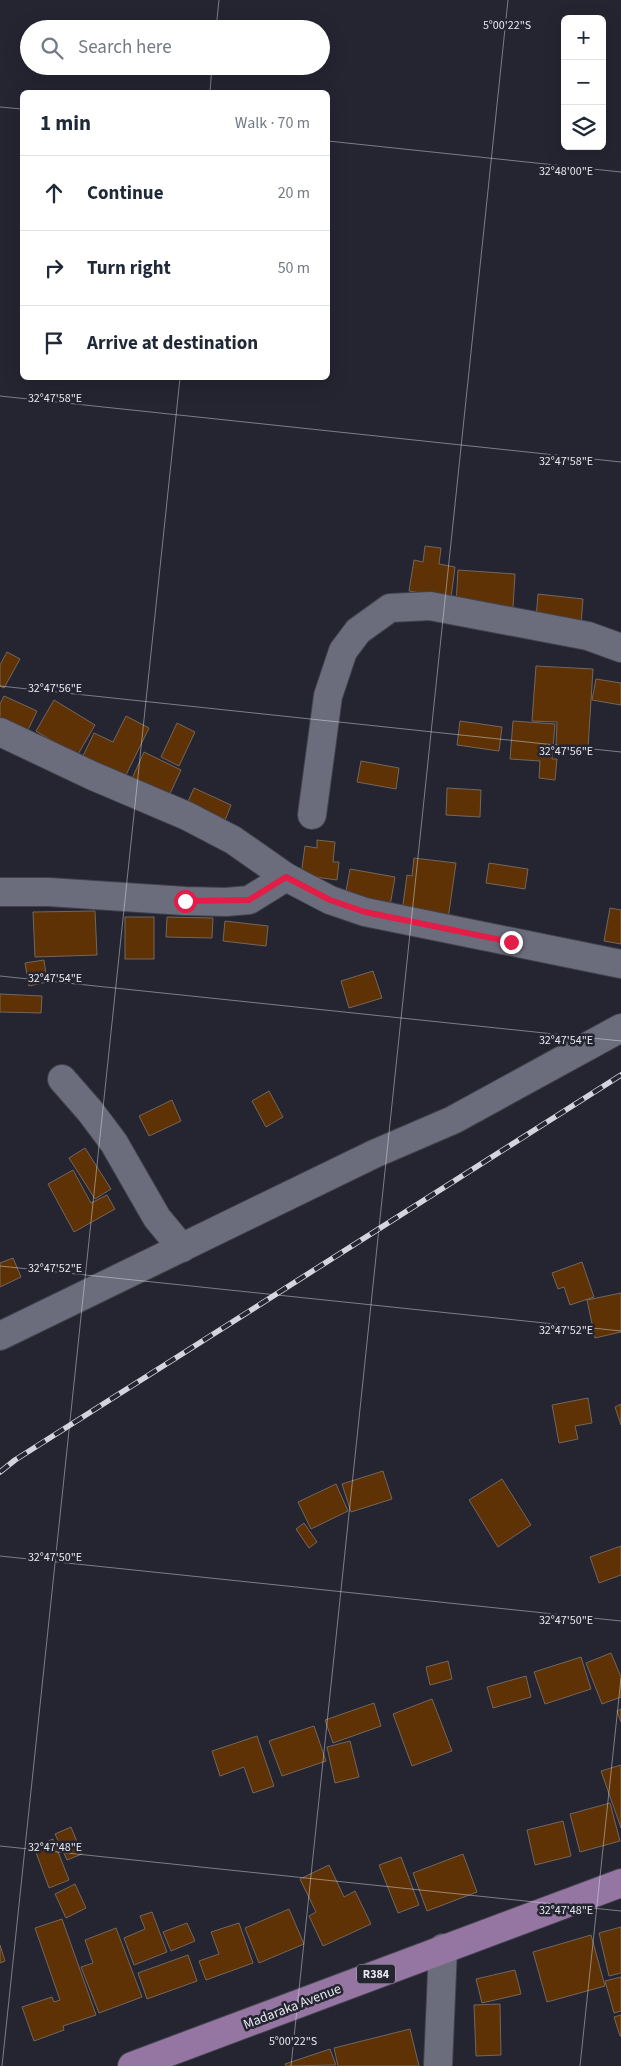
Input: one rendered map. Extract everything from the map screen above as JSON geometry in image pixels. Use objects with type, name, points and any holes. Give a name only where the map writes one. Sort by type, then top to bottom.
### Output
[{"type":"main road","name":"Madaraka Avenue","points":[[132,2066],[621,1883]]},
{"type":"street","points":[[312,816],[328,696],[343,651],[358,631],[390,608],[430,606],[588,636],[621,648]]},
{"type":"street","points":[[0,732],[218,832],[233,840],[286,877],[330,900],[365,912],[621,964]]},
{"type":"street","points":[[0,892],[49,892],[226,902],[249,900],[286,877]]},
{"type":"street","points":[[0,1336],[374,1154],[453,1120],[621,1028]]},
{"type":"street","points":[[62,1079],[114,1143],[157,1218],[182,1248]]},
{"type":"street","points":[[438,2066],[444,1948]]},
{"type":"building","points":[[425,546],[441,548],[439,564],[455,567],[451,598],[409,591],[414,560],[423,562]]},
{"type":"building","points":[[458,570],[515,574],[513,607],[456,604]]},
{"type":"building","points":[[538,594],[583,599],[581,624],[536,619]]},
{"type":"building","points":[[7,652],[20,659],[4,688],[0,686],[0,665]]},
{"type":"building","points":[[536,666],[593,669],[588,748],[556,746],[557,722],[532,721]]},
{"type":"building","points":[[596,679],[621,683],[621,705],[592,700]]},
{"type":"building","points":[[4,696],[37,711],[27,732],[0,719],[0,704]]},
{"type":"building","points":[[54,700],[95,725],[77,756],[36,731]]},
{"type":"building","points":[[126,716],[149,728],[124,779],[82,758],[94,733],[113,742]]},
{"type":"building","points":[[460,721],[502,727],[499,751],[457,745]]},
{"type":"building","points":[[513,721],[555,724],[552,759],[557,759],[555,780],[539,778],[540,761],[510,759]]},
{"type":"building","points":[[177,723],[195,732],[179,766],[161,757]]},
{"type":"building","points":[[144,752],[181,770],[167,800],[130,783]]},
{"type":"building","points":[[361,761],[399,768],[396,789],[357,782]]},
{"type":"building","points":[[194,788],[231,805],[224,823],[186,806]]},
{"type":"building","points":[[447,788],[481,790],[480,817],[446,815]]},
{"type":"building","points":[[317,840],[335,842],[333,862],[339,862],[337,880],[301,875],[305,846],[317,848]]},
{"type":"building","points":[[414,858],[456,863],[448,919],[402,912],[407,875],[412,876]]},
{"type":"building","points":[[489,863],[528,869],[525,889],[486,883]]},
{"type":"building","points":[[350,869],[395,877],[390,906],[345,897]]},
{"type":"building","points":[[610,908],[621,910],[621,944],[604,941]]},
{"type":"building","points":[[95,911],[97,955],[35,957],[33,912]]},
{"type":"building","points":[[125,917],[154,917],[154,959],[125,959]]},
{"type":"building","points":[[167,917],[213,918],[212,938],[166,937]]},
{"type":"building","points":[[225,921],[268,926],[266,946],[223,941]]},
{"type":"building","points":[[44,960],[47,982],[29,986],[25,963]]},
{"type":"building","points":[[373,971],[382,998],[349,1008],[341,981]]},
{"type":"building","points":[[0,994],[42,996],[41,1013],[0,1012]]},
{"type":"building","points":[[269,1091],[283,1117],[266,1127],[252,1101]]},
{"type":"building","points":[[172,1100],[181,1121],[149,1136],[139,1116]]},
{"type":"building","points":[[85,1148],[111,1189],[95,1199],[69,1158]]},
{"type":"building","points":[[73,1170],[91,1203],[107,1195],[115,1209],[74,1232],[48,1184]]},
{"type":"building","points":[[13,1258],[21,1277],[0,1287],[0,1263]]},
{"type":"building","points":[[582,1262],[594,1297],[570,1305],[564,1287],[558,1289],[552,1273]]},
{"type":"building","points":[[621,1293],[621,1332],[595,1338],[587,1300]]},
{"type":"building","points":[[588,1398],[592,1423],[575,1426],[578,1439],[559,1443],[552,1405]]},
{"type":"building","points":[[621,1404],[621,1425],[615,1407]]},
{"type":"building","points":[[383,1471],[392,1499],[351,1512],[342,1484]]},
{"type":"building","points":[[502,1479],[531,1525],[498,1547],[469,1500]]},
{"type":"building","points":[[336,1484],[348,1511],[311,1529],[298,1502]]},
{"type":"building","points":[[304,1523],[317,1542],[309,1548],[296,1529]]},
{"type":"building","points":[[621,1546],[621,1575],[599,1583],[590,1557]]},
{"type":"building","points":[[611,1653],[621,1677],[621,1697],[602,1704],[586,1663]]},
{"type":"building","points":[[581,1657],[591,1689],[545,1704],[534,1672]]},
{"type":"building","points":[[448,1661],[452,1679],[430,1685],[426,1667]]},
{"type":"building","points":[[526,1676],[531,1697],[493,1708],[487,1687]]},
{"type":"building","points":[[432,1699],[452,1751],[412,1766],[393,1714]]},
{"type":"building","points":[[374,1703],[381,1726],[333,1743],[325,1720]]},
{"type":"building","points":[[621,1709],[621,1722],[617,1711]]},
{"type":"building","points":[[314,1726],[326,1761],[282,1776],[269,1741]]},
{"type":"building","points":[[257,1736],[274,1786],[253,1793],[244,1767],[220,1776],[212,1751]]},
{"type":"building","points":[[350,1741],[359,1777],[335,1783],[327,1747]]},
{"type":"building","points":[[621,1765],[621,1828],[601,1771]]},
{"type":"building","points":[[610,1803],[620,1841],[580,1852],[570,1814]]},
{"type":"building","points":[[563,1821],[571,1856],[535,1865],[527,1830]]},
{"type":"building","points":[[71,1827],[82,1854],[67,1860],[55,1834]]},
{"type":"building","points":[[53,1839],[69,1880],[49,1888],[34,1847]]},
{"type":"building","points":[[463,1854],[477,1892],[427,1911],[413,1873]]},
{"type":"building","points":[[401,1857],[419,1905],[398,1913],[379,1865]]},
{"type":"building","points":[[329,1865],[344,1897],[355,1891],[371,1924],[323,1946],[309,1916],[316,1912],[300,1879]]},
{"type":"building","points":[[75,1884],[86,1908],[66,1918],[55,1894]]},
{"type":"building","points":[[289,1909],[304,1944],[259,1963],[245,1928]]},
{"type":"building","points":[[152,1912],[167,1952],[134,1965],[124,1938],[145,1929],[140,1916]]},
{"type":"building","points":[[62,1919],[96,2015],[63,2026],[64,2030],[34,2041],[22,2007],[52,1997],[54,2002],[60,2000],[35,1928]]},
{"type":"building","points":[[187,1923],[195,1941],[171,1951],[163,1932]]},
{"type":"building","points":[[239,1923],[253,1963],[206,1980],[199,1961],[219,1954],[211,1932]]},
{"type":"building","points":[[621,1927],[621,1973],[609,1976],[599,1933]]},
{"type":"building","points":[[116,1928],[142,1997],[99,2013],[81,1967],[93,1963],[85,1940]]},
{"type":"building","points":[[591,1935],[605,1986],[547,2002],[533,1952]]},
{"type":"building","points":[[0,1945],[5,1961],[0,1963]]},
{"type":"building","points":[[188,1955],[197,1981],[147,1999],[138,1973]]},
{"type":"building","points":[[515,1970],[521,1994],[482,2003],[476,1979]]},
{"type":"building","points":[[621,1977],[621,2011],[614,2013],[605,1981]]},
{"type":"building","points":[[500,2004],[501,2055],[476,2056],[474,2005]]},
{"type":"building","points":[[621,2015],[621,2036],[620,2036],[614,2017]]},
{"type":"building","points":[[410,2029],[419,2066],[338,2066],[334,2048]]},
{"type":"building","points":[[330,2049],[336,2065],[286,2066],[285,2064]]},
{"type":"railway","points":[[0,1472],[15,1460],[621,1075]]},
{"type":"route","points":[[185,901],[226,902],[249,900],[286,877],[330,900],[365,912],[511,942]]}]
